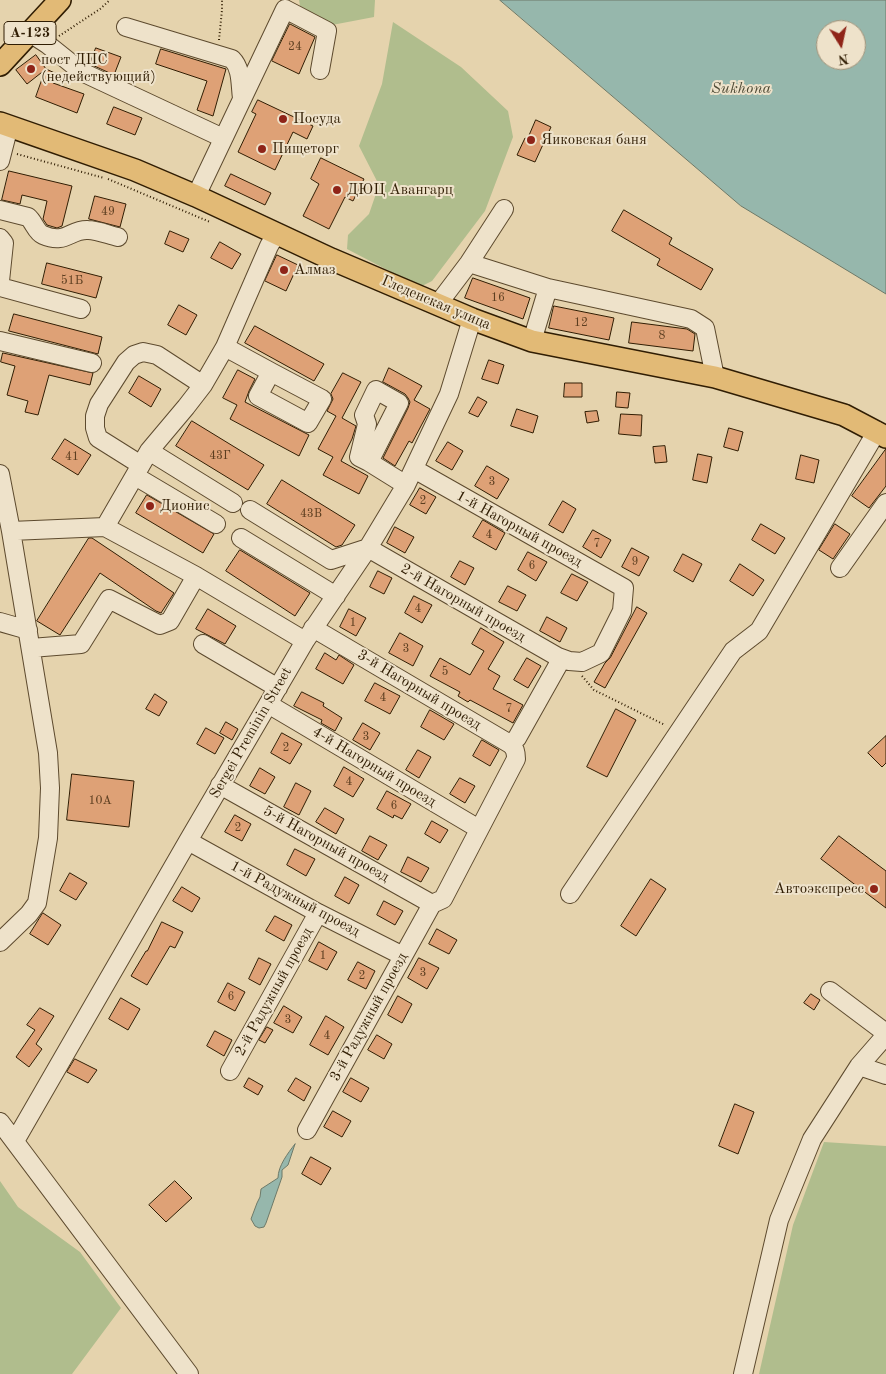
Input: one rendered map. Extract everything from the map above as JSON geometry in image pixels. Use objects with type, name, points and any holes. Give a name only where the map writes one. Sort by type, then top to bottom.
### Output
[{"type":"main road","name":"А-123","points":[[0,65],[39,38],[60,0]]},
{"type":"main road","name":"Гледенская улица","points":[[5,124],[135,170],[196,196],[331,259],[472,319],[532,341],[715,377],[844,415],[882,434]]},
{"type":"street","points":[[196,196],[285,9],[327,31],[320,70]]},
{"type":"street","points":[[126,27],[232,59],[239,70],[242,99]]},
{"type":"street","points":[[39,38],[82,72],[223,138]]},
{"type":"street","points":[[1,156],[5,124]]},
{"type":"street","points":[[438,304],[469,263],[504,209]]},
{"type":"street","points":[[0,210],[28,217],[39,232],[60,239],[81,230],[118,237]]},
{"type":"street","points":[[11,532],[105,527],[142,464],[203,385],[225,346],[276,234]]},
{"type":"street","points":[[0,238],[4,243],[0,281]]},
{"type":"street","points":[[469,263],[548,288],[691,319],[705,328],[715,377]]},
{"type":"street","points":[[0,287],[81,309]]},
{"type":"street","points":[[532,341],[548,288]]},
{"type":"street","name":"Sergei Preminin Street","points":[[16,1141],[220,785],[309,634],[368,548],[406,485],[449,394],[472,319]]},
{"type":"street","points":[[0,341],[92,363]]},
{"type":"street","points":[[225,346],[271,372]]},
{"type":"street","points":[[203,385],[157,355],[143,352],[134,355],[126,362],[99,404],[95,416],[95,428],[98,438],[142,464],[233,503]]},
{"type":"street","points":[[570,894],[733,652],[758,631],[882,434]]},
{"type":"street","points":[[370,462],[406,485]]},
{"type":"street","points":[[142,464],[216,524]]},
{"type":"street","name":"1-й Нагорный проезд","points":[[414,469],[624,588],[622,610],[601,653],[582,662],[563,659]]},
{"type":"street","points":[[0,474],[48,753],[50,788],[48,838],[37,903],[29,914],[0,942]]},
{"type":"street","points":[[840,568],[886,503]]},
{"type":"street","points":[[250,510],[331,560],[368,548]]},
{"type":"street","name":"3-й Нагорный проезд","points":[[105,527],[309,634],[513,751]]},
{"type":"street","points":[[242,538],[336,596]]},
{"type":"street","name":"2-й Нагорный проезд","points":[[368,548],[563,659]]},
{"type":"street","points":[[31,648],[81,644],[109,599],[160,625],[170,621],[196,576]]},
{"type":"street","points":[[0,622],[28,630]]},
{"type":"street","points":[[202,644],[278,688]]},
{"type":"street","name":"3-й Радужный проезд","points":[[307,1130],[432,904],[443,899],[479,829],[518,738],[563,659]]},
{"type":"street","name":"4-й Нагорный проезд","points":[[268,704],[479,829]]},
{"type":"street","name":"5-й Нагорный проезд","points":[[220,785],[432,904]]},
{"type":"street","name":"1-й Радужный проезд","points":[[188,841],[318,913],[403,956]]},
{"type":"street","name":"2-й Радужный проезд","points":[[230,1071],[318,913]]},
{"type":"street","points":[[743,1374],[779,1220],[812,1139],[859,1066],[886,1034],[830,990]]},
{"type":"street","points":[[859,1066],[886,1075]]},
{"type":"street","points":[[0,1122],[189,1374]]},
{"type":"path","points":[[39,38],[100,9],[110,0]]},
{"type":"path","points":[[217,54],[222,0]]},
{"type":"path","points":[[1,156],[106,178],[214,224]]},
{"type":"path","points":[[563,659],[594,690],[678,732]]},
{"type":"green space","points":[[299,0],[375,0],[374,17],[332,25],[300,6]]},
{"type":"green space","points":[[393,22],[461,67],[508,111],[513,137],[485,211],[432,281],[420,287],[347,249],[348,235],[369,214],[379,185],[359,146],[382,84]]},
{"type":"green space","points":[[824,1142],[886,1146],[886,1374],[759,1374],[793,1225]]},
{"type":"green space","points":[[0,1181],[18,1207],[80,1252],[121,1308],[72,1374],[0,1374]]},
{"type":"water","name":"Sukhona","points":[[500,0],[886,0],[886,294],[741,206]]},
{"type":"water","points":[[295,1144],[288,1165],[282,1170],[282,1177],[266,1223],[264,1227],[259,1228],[255,1226],[251,1219],[260,1197],[261,1189],[278,1178],[282,1164]]},
{"type":"building","points":[[290,24],[315,37],[299,74],[272,61]]},
{"type":"building","points":[[96,48],[121,57],[114,75],[90,64]]},
{"type":"building","points":[[161,49],[226,69],[213,116],[197,110],[207,81],[156,64]]},
{"type":"building","name":"пост ДПС (недействующий)","points":[[36,55],[46,69],[27,84],[16,70]]},
{"type":"building","points":[[46,69],[57,74],[53,83],[84,94],[77,113],[36,97]]},
{"type":"building","points":[[258,100],[313,126],[307,139],[293,132],[275,170],[238,152],[256,114],[252,112]]},
{"type":"building","points":[[114,107],[142,118],[135,135],[107,124]]},
{"type":"building","name":"Яиковская баня","points":[[536,120],[551,127],[535,162],[517,155]]},
{"type":"building","name":"ДЮЦ Авангарц","points":[[321,158],[364,179],[353,201],[345,197],[329,229],[303,216],[319,184],[311,179]]},
{"type":"building","points":[[9,171],[72,186],[62,226],[57,228],[47,225],[43,219],[47,201],[22,195],[20,204],[2,200]]},
{"type":"building","points":[[231,174],[271,193],[265,205],[225,186]]},
{"type":"building","points":[[95,196],[126,204],[120,227],[89,219]]},
{"type":"building","points":[[624,210],[672,238],[669,244],[713,269],[701,290],[657,265],[660,259],[612,231]]},
{"type":"building","points":[[170,231],[189,239],[183,252],[165,244]]},
{"type":"building","points":[[220,242],[241,254],[232,269],[211,258]]},
{"type":"building","points":[[277,255],[298,265],[286,291],[265,281]]},
{"type":"building","points":[[47,263],[102,277],[96,298],[42,284]]},
{"type":"building","points":[[473,278],[530,298],[523,319],[465,298]]},
{"type":"building","points":[[179,305],[197,315],[186,335],[168,325]]},
{"type":"building","points":[[554,306],[614,318],[609,340],[549,328]]},
{"type":"building","points":[[14,314],[102,337],[98,354],[9,331]]},
{"type":"building","points":[[632,322],[687,329],[695,334],[693,351],[629,343]]},
{"type":"building","points":[[255,326],[324,364],[314,381],[245,343]]},
{"type":"building","points":[[3,353],[93,373],[90,385],[49,375],[38,415],[25,412],[28,401],[7,395],[15,366],[1,362]]},
{"type":"building","points":[[489,360],[504,365],[498,384],[482,379]]},
{"type":"building","points":[[389,368],[422,386],[414,400],[430,409],[412,443],[409,441],[395,466],[383,458],[410,402],[405,394],[383,382]]},
{"type":"building","points":[[238,370],[255,379],[245,402],[309,435],[299,456],[230,419],[237,405],[223,398]]},
{"type":"building","points":[[343,373],[361,382],[342,418],[356,426],[341,461],[368,476],[359,494],[323,475],[333,457],[318,449],[336,416],[327,411],[333,399],[331,394]]},
{"type":"building","points":[[139,376],[161,389],[151,407],[129,393]]},
{"type":"building","points":[[565,383],[582,383],[582,397],[564,397]]},
{"type":"building","points":[[617,392],[630,393],[628,408],[616,407]]},
{"type":"building","points":[[478,397],[487,402],[478,417],[469,413]]},
{"type":"building","points":[[517,409],[538,416],[533,433],[511,426]]},
{"type":"building","points":[[597,411],[599,421],[587,423],[585,412]]},
{"type":"building","points":[[621,414],[642,415],[641,436],[619,434]]},
{"type":"building","points":[[192,421],[264,465],[248,490],[176,446]]},
{"type":"building","points":[[729,428],[743,432],[738,451],[724,447]]},
{"type":"building","points":[[65,439],[91,455],[78,475],[52,459]]},
{"type":"building","points":[[448,442],[463,451],[452,470],[436,461]]},
{"type":"building","points":[[665,446],[667,462],[655,463],[653,447]]},
{"type":"building","points":[[886,449],[886,486],[869,508],[852,496]]},
{"type":"building","points":[[698,454],[712,457],[707,483],[693,480]]},
{"type":"building","points":[[801,455],[819,460],[814,483],[796,479]]},
{"type":"building","points":[[487,466],[509,479],[497,499],[475,486]]},
{"type":"building","points":[[282,480],[355,525],[342,545],[336,547],[267,504]]},
{"type":"building","points":[[420,488],[436,497],[426,514],[410,505]]},
{"type":"building","points":[[147,495],[214,534],[203,553],[136,513]]},
{"type":"building","points":[[563,501],[576,509],[563,533],[549,525]]},
{"type":"building","points":[[483,520],[505,533],[496,550],[473,537]]},
{"type":"building","points":[[761,524],[785,538],[775,554],[752,540]]},
{"type":"building","points":[[835,524],[850,534],[833,559],[819,550]]},
{"type":"building","points":[[395,527],[414,537],[405,553],[387,543]]},
{"type":"building","points":[[593,530],[611,540],[601,558],[583,547]]},
{"type":"building","points":[[89,538],[92,538],[174,593],[161,613],[100,573],[60,635],[37,621]]},
{"type":"building","points":[[632,548],[649,557],[639,576],[622,567]]},
{"type":"building","points":[[240,550],[310,593],[295,616],[226,571]]},
{"type":"building","points":[[528,552],[547,562],[536,581],[518,570]]},
{"type":"building","points":[[683,554],[702,564],[693,582],[674,571]]},
{"type":"building","points":[[460,561],[474,568],[465,585],[451,577]]},
{"type":"building","points":[[740,564],[764,580],[753,596],[730,581]]},
{"type":"building","points":[[378,571],[392,578],[384,594],[370,587]]},
{"type":"building","points":[[572,574],[588,582],[577,601],[561,593]]},
{"type":"building","points":[[508,586],[526,595],[517,611],[499,602]]},
{"type":"building","points":[[414,596],[432,605],[422,623],[405,613]]},
{"type":"building","points":[[637,607],[647,613],[605,688],[594,682],[610,658]]},
{"type":"building","points":[[208,609],[236,626],[225,644],[196,629]]},
{"type":"building","points":[[349,609],[366,618],[356,636],[340,627]]},
{"type":"building","points":[[547,617],[567,628],[560,642],[540,631]]},
{"type":"building","points":[[481,628],[504,642],[488,669],[500,676],[493,689],[523,705],[513,723],[470,700],[468,702],[458,696],[460,692],[430,676],[440,658],[470,675],[484,651],[472,644]]},
{"type":"building","points":[[400,633],[423,646],[413,666],[389,653]]},
{"type":"building","points":[[325,653],[336,660],[339,655],[354,665],[343,684],[316,669]]},
{"type":"building","points":[[527,658],[541,666],[528,688],[514,680]]},
{"type":"building","points":[[375,683],[400,696],[390,714],[365,701]]},
{"type":"building","points":[[302,692],[324,703],[323,706],[342,718],[335,731],[321,723],[322,720],[294,706]]},
{"type":"building","points":[[155,694],[167,702],[159,716],[146,709]]},
{"type":"building","points":[[616,709],[636,720],[607,777],[587,767]]},
{"type":"building","points":[[430,710],[454,724],[444,740],[421,727]]},
{"type":"building","points":[[226,722],[238,729],[232,740],[220,733]]},
{"type":"building","points":[[363,723],[380,733],[370,750],[353,740]]},
{"type":"building","points":[[206,728],[224,738],[215,754],[197,744]]},
{"type":"building","points":[[282,733],[302,744],[290,764],[271,753]]},
{"type":"building","points":[[886,736],[886,763],[882,767],[868,753]]},
{"type":"building","points":[[482,740],[499,750],[490,766],[473,756]]},
{"type":"building","points":[[418,750],[431,757],[419,778],[406,770]]},
{"type":"building","points":[[344,767],[364,779],[353,797],[334,786]]},
{"type":"building","points":[[260,768],[275,777],[265,794],[250,786]]},
{"type":"building","points":[[72,774],[134,781],[129,827],[67,820]]},
{"type":"building","points":[[460,778],[475,786],[465,803],[450,794]]},
{"type":"building","points":[[296,783],[311,791],[299,815],[284,807]]},
{"type":"building","points":[[387,791],[411,804],[402,819],[394,815],[393,818],[377,809]]},
{"type":"building","points":[[325,808],[344,819],[336,834],[316,822]]},
{"type":"building","points":[[235,815],[251,824],[242,841],[225,832]]},
{"type":"building","points":[[432,821],[448,830],[440,843],[425,834]]},
{"type":"building","points":[[370,836],[387,845],[378,860],[362,851]]},
{"type":"building","name":"Автоэкспресс","points":[[839,836],[886,871],[886,908],[821,859]]},
{"type":"building","points":[[295,849],[315,859],[306,876],[287,865]]},
{"type":"building","points":[[408,857],[429,868],[421,882],[401,872]]},
{"type":"building","points":[[70,873],[87,883],[76,900],[60,891]]},
{"type":"building","points":[[345,877],[359,885],[349,904],[335,896]]},
{"type":"building","points":[[651,879],[666,889],[636,936],[621,926]]},
{"type":"building","points":[[182,887],[200,898],[192,912],[173,901]]},
{"type":"building","points":[[384,901],[403,911],[395,925],[377,915]]},
{"type":"building","points":[[43,913],[61,925],[48,945],[30,934]]},
{"type":"building","points":[[275,916],[292,925],[284,941],[266,931]]},
{"type":"building","points":[[162,922],[183,932],[175,948],[170,946],[147,985],[131,976]]},
{"type":"building","points":[[437,929],[457,940],[449,954],[429,944]]},
{"type":"building","points":[[319,942],[337,952],[327,970],[309,961]]},
{"type":"building","points":[[259,958],[271,964],[260,985],[249,979]]},
{"type":"building","points":[[419,958],[439,968],[427,989],[408,978]]},
{"type":"building","points":[[358,962],[375,971],[366,989],[348,980]]},
{"type":"building","points":[[228,983],[245,992],[235,1011],[218,1002]]},
{"type":"building","points":[[811,994],[820,1000],[814,1010],[804,1003]]},
{"type":"building","points":[[398,996],[412,1004],[402,1023],[388,1015]]},
{"type":"building","points":[[121,998],[140,1009],[128,1030],[109,1019]]},
{"type":"building","points":[[284,1006],[302,1017],[293,1033],[274,1023]]},
{"type":"building","points":[[40,1008],[54,1016],[36,1044],[42,1049],[29,1067],[16,1057],[35,1030],[27,1025]]},
{"type":"building","points":[[326,1016],[344,1027],[328,1055],[310,1045]]},
{"type":"building","points":[[267,1027],[273,1030],[265,1043],[259,1040]]},
{"type":"building","points":[[215,1031],[232,1040],[224,1056],[207,1046]]},
{"type":"building","points":[[377,1035],[392,1044],[384,1059],[368,1050]]},
{"type":"building","points":[[75,1059],[97,1070],[88,1083],[67,1072]]},
{"type":"building","points":[[249,1078],[263,1086],[258,1095],[244,1087]]},
{"type":"building","points":[[296,1078],[311,1087],[304,1101],[288,1091]]},
{"type":"building","points":[[351,1078],[369,1088],[361,1102],[343,1092]]},
{"type":"building","points":[[735,1104],[754,1112],[738,1154],[719,1146]]},
{"type":"building","points":[[333,1111],[351,1121],[342,1137],[324,1127]]},
{"type":"building","points":[[311,1157],[331,1168],[321,1185],[302,1174]]},
{"type":"building","points":[[175,1181],[192,1198],[166,1222],[149,1205]]},
{"type":"place","name":"пост ДПС (недействующий)","points":[[31,69]]},
{"type":"place","name":"Посуда","points":[[283,119]]},
{"type":"place","name":"Яиковская баня","points":[[531,140]]},
{"type":"place","name":"Пищеторг","points":[[262,149]]},
{"type":"place","name":"ДЮЦ Авангарц","points":[[337,190]]},
{"type":"place","name":"Алмаз","points":[[284,270]]},
{"type":"place","name":"Дионис","points":[[150,506]]},
{"type":"place","name":"Автоэкспресс","points":[[874,889]]}]
